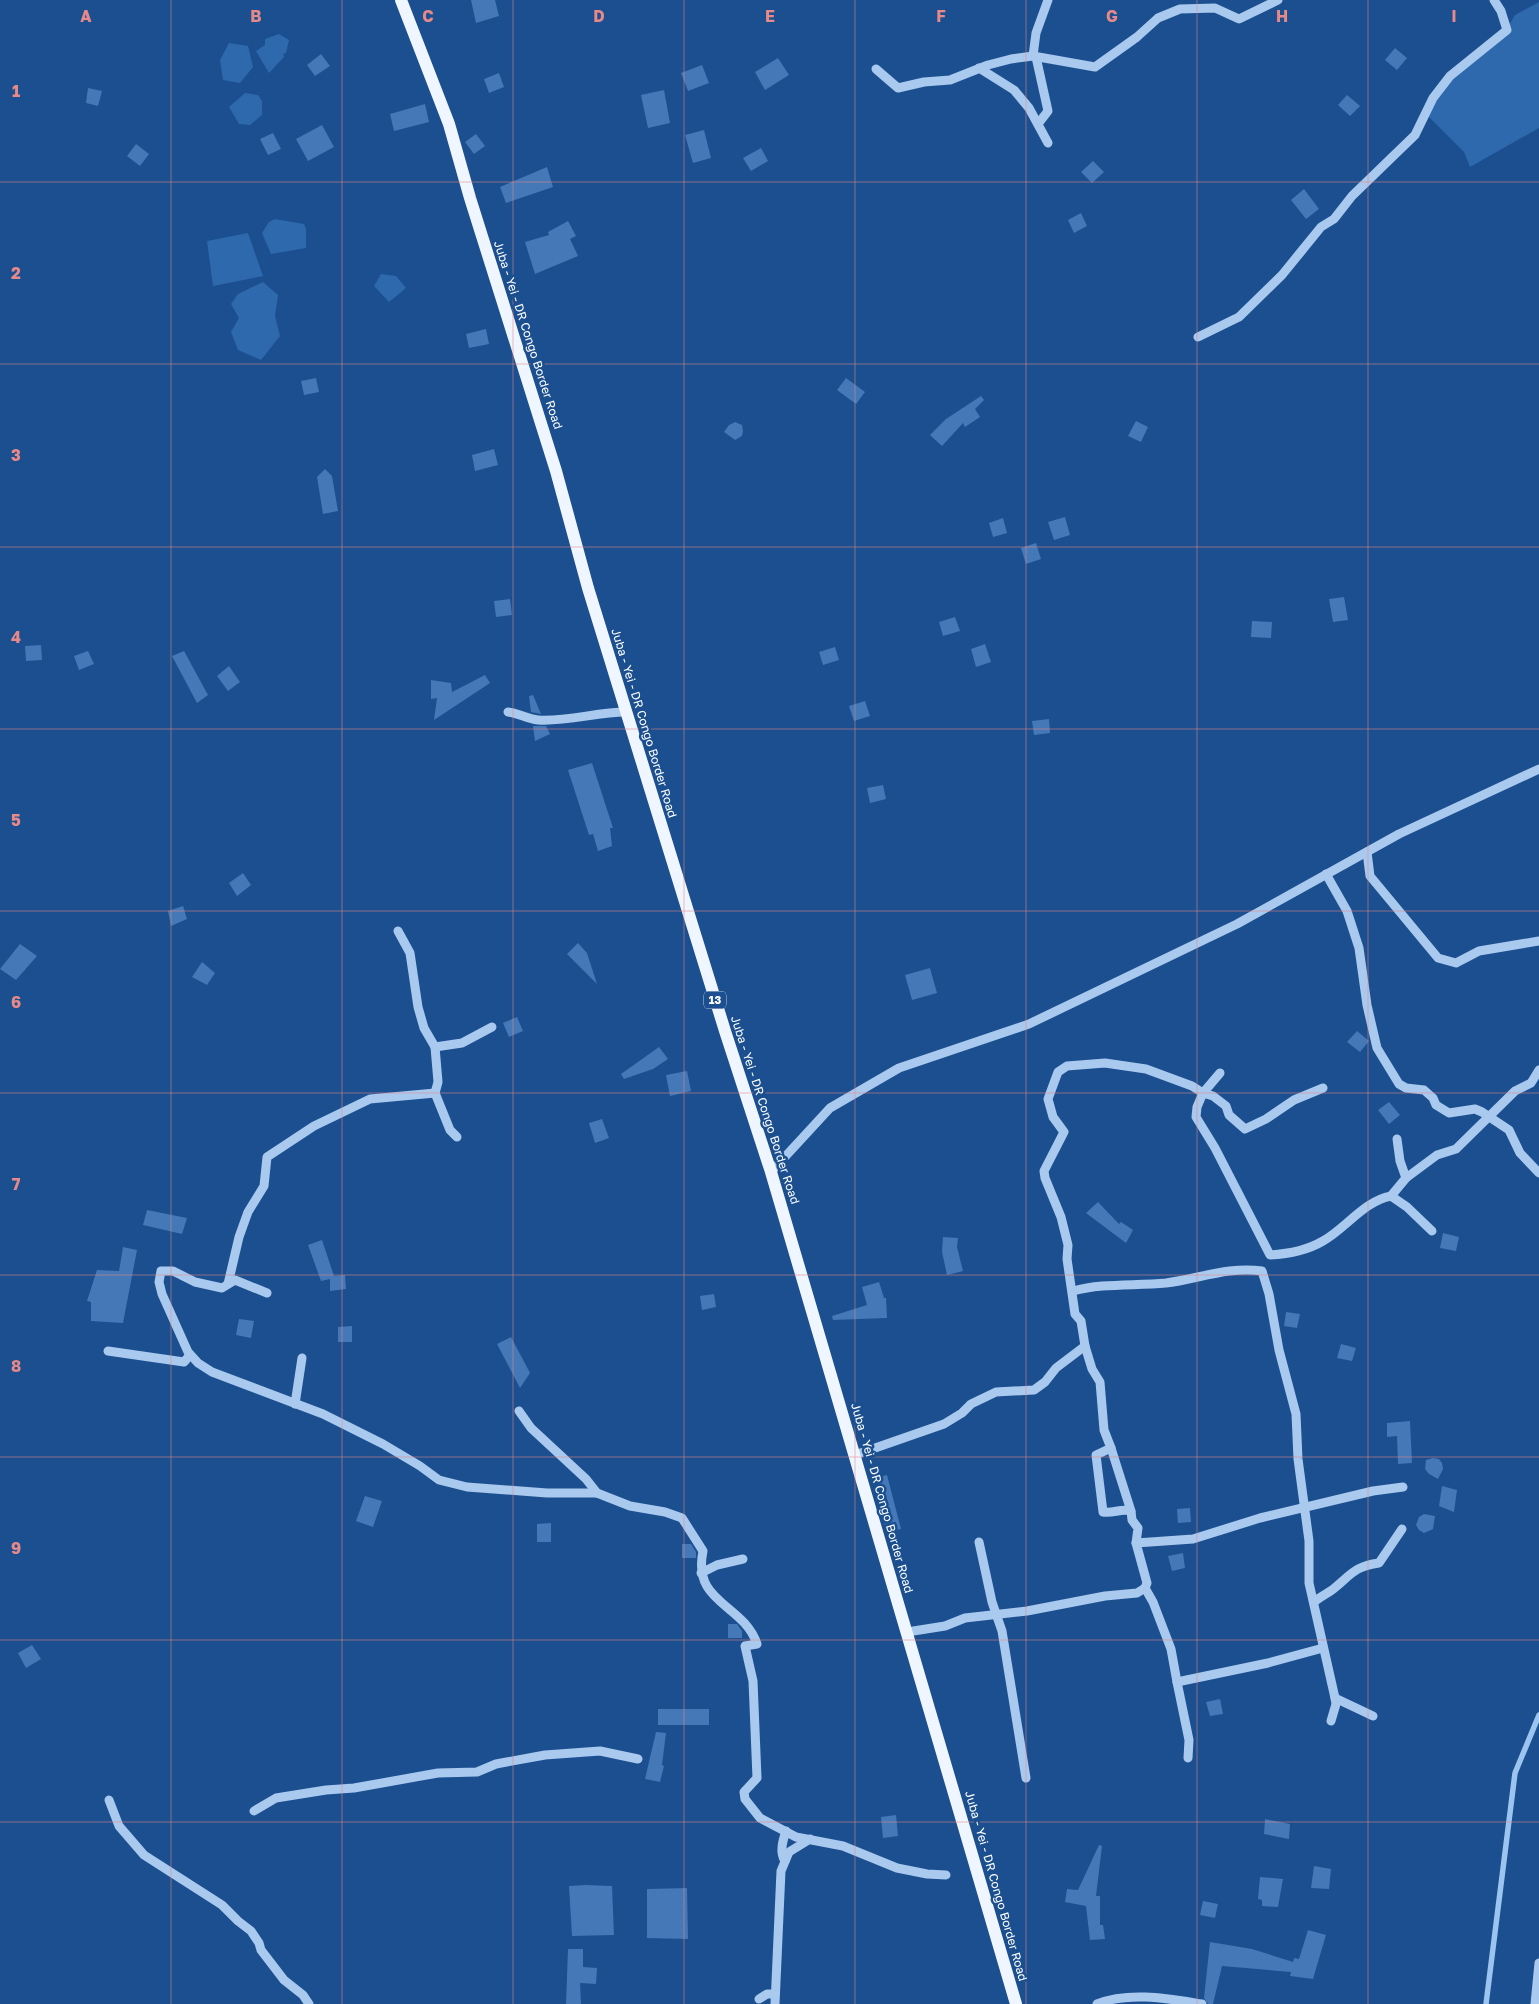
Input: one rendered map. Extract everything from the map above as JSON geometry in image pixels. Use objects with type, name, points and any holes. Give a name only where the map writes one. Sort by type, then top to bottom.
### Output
[{"type":"main road","name":"Juba - Yei - DR Congo Border Road","points":[[401,0],[449,124],[470,198],[556,471],[588,588],[626,712],[722,1022],[771,1172],[1016,2004]]},
{"type":"street","points":[[1038,124],[1048,111],[1035,57],[1036,33],[1048,0]]},
{"type":"street","points":[[876,69],[898,88],[924,82],[950,80],[979,68],[1011,59],[1035,57],[1095,66],[1136,37],[1158,18],[1180,9],[1215,8],[1239,19],[1278,0]]},
{"type":"street","points":[[1198,337],[1239,317],[1282,275],[1321,227],[1334,219],[1352,196],[1415,135],[1433,98],[1450,76],[1506,30],[1501,11],[1494,0]]},
{"type":"street","points":[[979,68],[1014,90],[1030,108],[1048,143]]},
{"type":"street","points":[[508,712],[537,720],[556,720],[605,712],[626,712]]},
{"type":"street","points":[[771,1172],[830,1108],[900,1068],[1029,1024],[1237,924],[1399,834],[1539,769]]},
{"type":"street","points":[[1367,852],[1370,876],[1438,958],[1456,963],[1479,951],[1539,942]]},
{"type":"street","points":[[1326,874],[1346,911],[1359,948],[1373,1037],[1393,1078],[1406,1088],[1424,1090],[1433,1098],[1436,1105],[1448,1113],[1475,1109],[1509,1130],[1520,1154],[1539,1173]]},
{"type":"street","points":[[398,931],[410,953],[418,1007],[424,1028],[435,1047],[438,1082],[435,1093],[450,1130],[457,1137]]},
{"type":"street","points":[[435,1047],[462,1044],[492,1027]]},
{"type":"street","points":[[907,1632],[917,1632],[945,1626],[965,1618],[1027,1611],[1105,1596],[1136,1594],[1145,1588],[1147,1583],[1136,1543],[1138,1528],[1132,1520],[1131,1511],[1104,1430],[1100,1382],[1092,1369],[1085,1346],[1081,1321],[1075,1314],[1067,1260],[1068,1245],[1061,1217],[1045,1178],[1044,1171],[1064,1132],[1053,1117],[1048,1099],[1058,1072],[1067,1066],[1105,1063],[1124,1064],[1168,1075],[1203,1093],[1213,1096],[1226,1106],[1229,1115],[1245,1129],[1266,1119],[1294,1100],[1323,1088]]},
{"type":"street","points":[[1220,1073],[1203,1093],[1197,1106],[1196,1117],[1270,1255],[1292,1253],[1314,1246],[1378,1201],[1391,1196],[1406,1178],[1438,1155],[1456,1150],[1515,1091],[1531,1083],[1539,1070]]},
{"type":"street","points":[[228,1284],[239,1237],[248,1212],[264,1186],[267,1157],[314,1126],[370,1099],[435,1093]]},
{"type":"street","points":[[1397,1139],[1400,1161],[1406,1178]]},
{"type":"street","points":[[1391,1196],[1407,1207],[1432,1231]]},
{"type":"street","points":[[1073,1291],[1117,1284],[1139,1286],[1166,1283],[1236,1270],[1262,1271],[1269,1294],[1279,1350],[1296,1414],[1298,1459],[1310,1560],[1309,1584],[1315,1601],[1317,1628],[1336,1704],[1330,1721]]},
{"type":"street","points":[[267,1293],[235,1280],[222,1288],[194,1282],[173,1271],[161,1271],[159,1282],[162,1294],[190,1354],[198,1363],[212,1372],[323,1414],[383,1444],[420,1466],[439,1480],[476,1487],[547,1493],[597,1493],[630,1506],[665,1512],[682,1518],[703,1551],[699,1568],[709,1590],[754,1633],[757,1644],[745,1646],[752,1681],[756,1778],[744,1792],[745,1799],[760,1818],[796,1837],[810,1838],[844,1846],[897,1868],[927,1874],[946,1875]]},
{"type":"street","points":[[855,1455],[944,1424],[962,1413],[971,1404],[996,1392],[1034,1390],[1045,1382],[1056,1368],[1085,1346]]},
{"type":"street","points":[[108,1351],[184,1362],[190,1354]]},
{"type":"street","points":[[295,1404],[302,1358]]},
{"type":"street","points":[[519,1411],[531,1428],[586,1480],[597,1493]]},
{"type":"street","points":[[1111,1448],[1096,1456],[1103,1512],[1112,1514],[1125,1509],[1131,1511]]},
{"type":"street","points":[[1136,1543],[1193,1539],[1234,1524],[1373,1492],[1403,1487]]},
{"type":"street","points":[[1315,1601],[1330,1591],[1350,1572],[1366,1565],[1379,1563],[1402,1529]]},
{"type":"street","points":[[979,1542],[992,1602],[998,1614],[1017,1713],[1026,1778]]},
{"type":"street","points":[[701,1573],[717,1565],[744,1560]]},
{"type":"street","points":[[1145,1588],[1153,1602],[1171,1649],[1189,1740],[1188,1758]]},
{"type":"street","points":[[1177,1682],[1268,1664],[1323,1648]]},
{"type":"street","points":[[1335,1698],[1373,1716]]},
{"type":"street","points":[[254,1811],[276,1798],[326,1790],[354,1788],[438,1773],[477,1772],[496,1764],[545,1755],[600,1751],[638,1759]]},
{"type":"street","points":[[109,1800],[118,1826],[144,1855],[222,1905],[251,1931],[259,1943],[260,1950],[276,1970],[310,2004]]},
{"type":"street","points":[[785,1861],[782,1844],[786,1831]]},
{"type":"street","points":[[775,2004],[780,1926],[780,1887],[785,1861],[789,1852],[810,1838]]},
{"type":"street","points":[[1535,2004],[1539,1963]]},
{"type":"street","points":[[759,1998],[767,1994],[775,1994]]},
{"type":"street","points":[[1097,2004],[1112,2000],[1136,1998],[1168,2002],[1175,1999],[1202,2004]]},
{"type":"shaded area","points":[[1539,2],[1539,128],[1470,167],[1464,152],[1428,116],[1450,76],[1506,30],[1515,15]]},
{"type":"shaded area","points":[[279,34],[289,40],[286,53],[283,54],[284,57],[269,73],[256,51],[265,45],[265,39]]},
{"type":"shaded area","points":[[229,43],[248,46],[253,67],[240,83],[223,80],[220,60]]},
{"type":"shaded area","points":[[245,93],[258,95],[262,101],[262,115],[250,125],[239,124],[229,107]]},
{"type":"shaded area","points":[[275,219],[304,224],[306,229],[306,248],[271,254],[262,233],[269,222]]},
{"type":"shaded area","points":[[248,233],[263,276],[213,286],[207,241]]},
{"type":"shaded area","points":[[381,274],[396,276],[406,288],[389,302],[374,286]]},
{"type":"shaded area","points":[[263,282],[278,295],[275,316],[280,336],[261,360],[238,350],[231,332],[239,318],[231,304],[238,294]]},
{"type":"building","points":[[471,0],[495,0],[499,16],[476,23]]},
{"type":"building","points":[[1395,48],[1407,58],[1397,70],[1385,60]]},
{"type":"building","points":[[321,54],[330,66],[315,76],[307,65]]},
{"type":"building","points":[[778,58],[789,75],[765,90],[755,72]]},
{"type":"building","points":[[702,65],[709,83],[688,91],[681,73]]},
{"type":"building","points":[[499,73],[504,87],[489,93],[484,79]]},
{"type":"building","points":[[88,88],[102,91],[98,106],[86,103]]},
{"type":"building","points":[[664,90],[670,123],[648,128],[641,95]]},
{"type":"building","points":[[1347,95],[1360,106],[1350,116],[1338,105]]},
{"type":"building","points":[[425,104],[429,122],[394,131],[390,114]]},
{"type":"building","points":[[322,125],[334,147],[308,161],[296,139]]},
{"type":"building","points":[[704,130],[711,158],[693,163],[685,135]]},
{"type":"building","points":[[273,133],[281,149],[268,155],[260,139]]},
{"type":"building","points":[[476,134],[485,146],[474,154],[465,142]]},
{"type":"building","points":[[136,144],[149,154],[140,166],[127,156]]},
{"type":"building","points":[[761,148],[768,161],[751,171],[743,158]]},
{"type":"building","points":[[1093,161],[1104,172],[1092,183],[1081,172]]},
{"type":"building","points":[[547,167],[553,187],[506,203],[500,187]]},
{"type":"building","points":[[1304,189],[1319,209],[1306,219],[1291,200]]},
{"type":"building","points":[[1081,213],[1087,226],[1074,233],[1068,220]]},
{"type":"building","points":[[568,221],[576,236],[570,239],[578,256],[535,274],[525,242],[549,235],[548,232]]},
{"type":"building","points":[[486,329],[489,344],[469,348],[466,334]]},
{"type":"building","points":[[316,378],[319,392],[304,395],[301,381]]},
{"type":"building","points":[[846,378],[865,392],[856,404],[837,390]]},
{"type":"building","points":[[981,396],[984,400],[975,409],[980,417],[965,427],[963,423],[942,446],[930,435],[946,419]]},
{"type":"building","points":[[1136,421],[1148,427],[1141,442],[1128,436]]},
{"type":"building","points":[[735,422],[742,425],[743,431],[742,436],[735,440],[724,432],[729,425]]},
{"type":"building","points":[[494,449],[498,465],[475,471],[472,455]]},
{"type":"building","points":[[325,469],[332,476],[338,511],[323,514],[317,477]]},
{"type":"building","points":[[1065,517],[1070,535],[1054,540],[1048,522]]},
{"type":"building","points":[[1003,518],[1007,533],[993,537],[989,523]]},
{"type":"building","points":[[1036,543],[1041,559],[1026,564],[1021,548]]},
{"type":"building","points":[[1344,597],[1348,620],[1333,622],[1329,599]]},
{"type":"building","points":[[510,599],[512,615],[496,617],[494,601]]},
{"type":"building","points":[[955,617],[960,631],[943,636],[939,622]]},
{"type":"building","points":[[1252,621],[1272,622],[1271,638],[1251,637]]},
{"type":"building","points":[[985,644],[991,662],[976,667],[971,649]]},
{"type":"building","points":[[41,645],[42,660],[26,661],[25,646]]},
{"type":"building","points":[[835,647],[839,660],[823,665],[819,652]]},
{"type":"building","points":[[88,651],[94,664],[79,670],[74,656]]},
{"type":"building","points":[[184,651],[208,695],[197,703],[172,656]]},
{"type":"building","points":[[229,666],[240,682],[228,691],[217,676]]},
{"type":"building","points":[[485,675],[490,683],[434,720],[437,698],[431,699],[431,680],[451,683],[452,692]]},
{"type":"building","points":[[533,695],[541,714],[531,712],[529,696]]},
{"type":"building","points":[[865,701],[870,716],[854,721],[849,706]]},
{"type":"building","points":[[1049,719],[1050,733],[1034,735],[1032,721]]},
{"type":"building","points":[[533,726],[546,726],[550,734],[535,741]]},
{"type":"building","points":[[592,763],[613,828],[610,828],[612,846],[598,851],[593,834],[589,835],[568,770]]},
{"type":"building","points":[[883,785],[886,799],[870,803],[867,788]]},
{"type":"building","points":[[243,873],[251,885],[237,896],[229,883]]},
{"type":"building","points":[[183,906],[187,919],[171,926],[168,911]]},
{"type":"building","points":[[578,943],[587,953],[597,984],[567,954]]},
{"type":"building","points":[[20,944],[37,956],[16,980],[0,969]]},
{"type":"building","points":[[202,962],[215,973],[207,985],[192,977]]},
{"type":"building","points":[[930,968],[937,993],[912,1000],[905,975]]},
{"type":"building","points":[[517,1017],[523,1031],[509,1037],[503,1023]]},
{"type":"building","points":[[1357,1031],[1369,1041],[1360,1052],[1347,1042]]},
{"type":"building","points":[[659,1047],[668,1059],[653,1069],[624,1079],[621,1074]]},
{"type":"building","points":[[687,1071],[691,1091],[670,1096],[666,1075]]},
{"type":"building","points":[[1389,1102],[1400,1115],[1389,1124],[1378,1110]]},
{"type":"building","points":[[602,1119],[609,1138],[595,1143],[589,1123]]},
{"type":"building","points":[[1098,1202],[1119,1224],[1121,1222],[1133,1230],[1126,1243],[1086,1213]]},
{"type":"building","points":[[147,1210],[187,1218],[182,1234],[143,1225]]},
{"type":"building","points":[[1443,1233],[1459,1237],[1456,1251],[1440,1248]]},
{"type":"building","points":[[943,1237],[958,1238],[957,1247],[963,1271],[947,1275],[942,1252]]},
{"type":"building","points":[[322,1240],[334,1276],[345,1275],[346,1289],[330,1291],[330,1279],[321,1281],[308,1245]]},
{"type":"building","points":[[123,1247],[137,1250],[123,1323],[91,1321],[91,1302],[87,1301],[97,1270],[119,1271]]},
{"type":"building","points":[[879,1282],[884,1298],[886,1298],[887,1318],[833,1320],[832,1316],[867,1305],[862,1287]]},
{"type":"building","points":[[714,1294],[716,1307],[702,1310],[700,1296]]},
{"type":"building","points":[[1286,1312],[1300,1314],[1297,1328],[1284,1326]]},
{"type":"building","points":[[239,1319],[254,1321],[251,1338],[236,1335]]},
{"type":"building","points":[[352,1326],[352,1342],[338,1342],[338,1327]]},
{"type":"building","points":[[511,1337],[530,1373],[520,1388],[497,1344]]},
{"type":"building","points":[[1341,1344],[1356,1348],[1352,1361],[1337,1358]]},
{"type":"building","points":[[1410,1421],[1412,1463],[1398,1464],[1397,1436],[1387,1437],[1387,1423]]},
{"type":"building","points":[[1439,1459],[1442,1463],[1443,1469],[1438,1479],[1429,1474],[1425,1469],[1426,1460]]},
{"type":"building","points":[[887,1475],[901,1529],[886,1532],[876,1478]]},
{"type":"building","points":[[1442,1486],[1457,1490],[1454,1512],[1439,1506]]},
{"type":"building","points":[[365,1496],[382,1501],[373,1527],[356,1521]]},
{"type":"building","points":[[1190,1508],[1191,1522],[1178,1523],[1177,1509]]},
{"type":"building","points":[[1424,1514],[1435,1516],[1433,1529],[1424,1533],[1416,1525],[1419,1517]]},
{"type":"building","points":[[551,1523],[551,1542],[537,1542],[537,1524]]},
{"type":"building","points":[[682,1544],[691,1544],[696,1552],[696,1558],[682,1558]]},
{"type":"building","points":[[1183,1553],[1185,1568],[1172,1571],[1168,1556]]},
{"type":"building","points":[[728,1624],[737,1624],[742,1631],[742,1638],[728,1638]]},
{"type":"building","points":[[32,1645],[41,1659],[26,1668],[18,1653]]},
{"type":"building","points":[[1220,1699],[1223,1714],[1210,1716],[1206,1702]]},
{"type":"building","points":[[658,1709],[709,1709],[709,1725],[658,1725]]},
{"type":"building","points":[[656,1732],[666,1733],[662,1765],[664,1766],[660,1782],[645,1779]]},
{"type":"building","points":[[896,1815],[898,1836],[883,1838],[881,1817]]},
{"type":"building","points":[[1265,1819],[1290,1824],[1289,1839],[1264,1834]]},
{"type":"building","points":[[1099,1845],[1102,1846],[1096,1896],[1100,1896],[1100,1925],[1103,1925],[1105,1939],[1090,1940],[1086,1906],[1065,1902],[1067,1889],[1078,1890]]},
{"type":"building","points":[[1314,1866],[1331,1869],[1329,1889],[1311,1888]]},
{"type":"building","points":[[1260,1877],[1283,1879],[1278,1907],[1262,1906],[1262,1900],[1258,1899]]},
{"type":"building","points":[[569,1886],[612,1886],[614,1935],[572,1936]]},
{"type":"building","points":[[687,1888],[688,1939],[647,1938],[647,1889]]},
{"type":"building","points":[[1203,1901],[1218,1904],[1215,1918],[1200,1915]]},
{"type":"building","points":[[1308,1930],[1326,1935],[1313,1979],[1290,1976],[1291,1972],[1222,1966],[1213,2004],[1208,2004],[1204,1998],[1210,1942],[1252,1949],[1293,1962],[1294,1958],[1299,1959]]},
{"type":"building","points":[[568,1949],[583,1949],[583,1967],[597,1968],[596,1984],[580,1983],[581,2004],[566,2004]]},
{"type":"waterway","points":[[1486,2004],[1515,1773],[1539,1715]]}]
